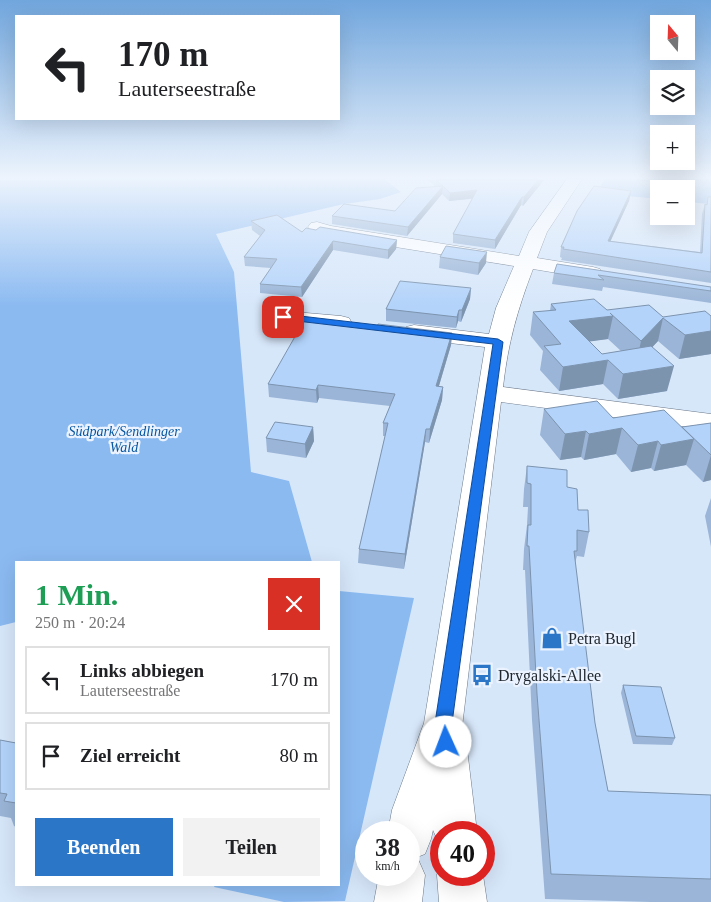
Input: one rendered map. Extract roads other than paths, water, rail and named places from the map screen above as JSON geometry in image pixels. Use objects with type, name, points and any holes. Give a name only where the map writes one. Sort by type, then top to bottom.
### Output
[{"type":"street","points":[[412,821],[414,810],[444,723],[498,342],[507,308],[524,262],[538,232],[546,221]]},
{"type":"street","points":[[317,227],[327,231],[614,276]]},
{"type":"street","points":[[283,317],[361,326]]},
{"type":"street","points":[[390,329],[498,342]]},
{"type":"street","points":[[490,393],[711,422]]},
{"type":"street","points":[[444,723],[454,821]]},
{"type":"street","points":[[398,902],[400,886]]},
{"type":"street","points":[[461,886],[463,902]]},
{"type":"place","name":"Petra Bugl","points":[[552,638]]},
{"type":"place","name":"Drygalski-Allee","points":[[482,675]]},
{"type":"park label","name":"Südpark/Sendlinger Wald","points":[[124,440]]}]
